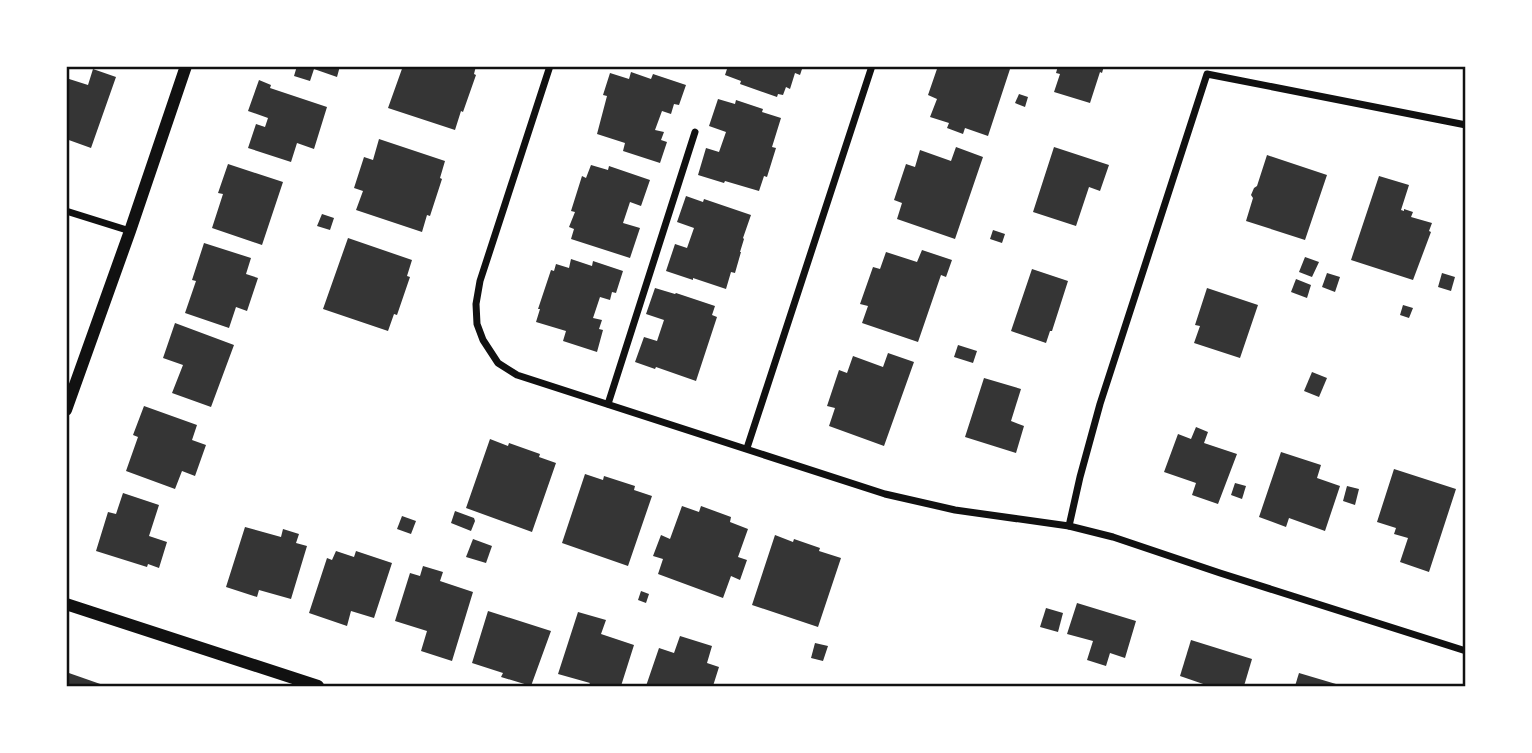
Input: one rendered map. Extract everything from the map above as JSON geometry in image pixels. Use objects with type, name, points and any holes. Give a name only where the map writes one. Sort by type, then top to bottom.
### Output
[{"type":"street","points":[[66,410],[186,66]]},
{"type":"street","points":[[550,66],[480,281],[476,304],[477,324],[483,340],[498,363],[517,376],[885,494],[955,510],[1069,526],[1113,537],[1465,651]]},
{"type":"street","points":[[747,448],[872,66]]},
{"type":"street","points":[[1069,526],[1100,404],[1207,74],[1465,125]]},
{"type":"street","points":[[608,404],[695,132]]},
{"type":"street","points":[[66,211],[130,231]]},
{"type":"street","points":[[66,604],[318,687]]},
{"type":"building","points":[[297,66],[340,66],[337,77],[314,69],[310,81],[294,76]]},
{"type":"building","points":[[403,66],[476,66],[476,75],[455,130],[388,108]]},
{"type":"building","points":[[728,66],[803,66],[800,75],[795,73],[790,89],[786,87],[783,95],[778,94],[777,97],[740,84],[741,81],[725,75]]},
{"type":"building","points":[[938,66],[1011,66],[988,136],[965,128],[963,134],[947,128],[949,123],[930,117],[937,99],[928,95]]},
{"type":"building","points":[[1058,66],[1104,66],[1090,103],[1054,92],[1060,74],[1056,73]]},
{"type":"building","points":[[93,69],[116,77],[91,148],[66,139],[66,78],[88,85]]},
{"type":"building","points":[[631,72],[651,79],[653,74],[686,85],[679,105],[674,104],[671,114],[662,111],[655,130],[664,132],[661,140],[667,142],[660,163],[623,151],[625,143],[597,134],[607,96],[603,95],[610,73],[629,79]]},
{"type":"building","points":[[259,80],[271,85],[270,88],[327,107],[314,149],[297,143],[291,162],[248,148],[256,124],[265,127],[268,118],[248,111]]},
{"type":"building","points":[[1019,94],[1028,97],[1025,107],[1015,103]]},
{"type":"building","points":[[718,99],[735,104],[736,100],[781,118],[772,147],[776,148],[767,177],[764,176],[759,191],[698,175],[706,148],[719,152],[726,132],[709,126]]},
{"type":"building","points":[[379,139],[445,161],[440,178],[442,179],[422,232],[356,210],[363,191],[354,188],[364,157],[373,160]]},
{"type":"building","points":[[956,147],[983,157],[955,239],[897,219],[902,203],[894,200],[906,164],[915,167],[920,150],[951,161]]},
{"type":"building","points":[[1054,147],[1109,165],[1100,191],[1089,187],[1076,226],[1033,212]]},
{"type":"building","points":[[1267,155],[1327,175],[1305,240],[1246,221],[1253,198],[1251,195],[1257,186]]},
{"type":"building","points":[[228,164],[283,182],[262,245],[212,228],[223,194],[218,193]]},
{"type":"building","points":[[591,165],[608,170],[609,166],[650,180],[641,206],[630,202],[623,223],[640,228],[630,258],[571,239],[574,229],[569,227],[575,212],[571,211],[582,176],[586,178]]},
{"type":"building","points":[[1379,176],[1409,185],[1401,210],[1413,212],[1411,217],[1432,223],[1413,280],[1351,260]]},
{"type":"building","points":[[686,196],[703,202],[704,199],[751,215],[735,273],[731,272],[726,289],[666,271],[675,244],[687,248],[694,228],[677,222]]},
{"type":"building","points":[[322,214],[334,218],[330,230],[317,226]]},
{"type":"building","points":[[993,230],[1005,234],[1002,243],[990,239]]},
{"type":"building","points":[[348,238],[412,260],[407,276],[410,277],[397,315],[394,314],[388,331],[323,309]]},
{"type":"building","points":[[204,243],[251,258],[246,274],[258,278],[247,311],[236,307],[229,328],[185,313],[196,281],[192,280]]},
{"type":"building","points":[[922,250],[952,260],[946,277],[941,275],[918,342],[862,323],[868,306],[860,304],[873,267],[880,269],[886,252],[917,262]]},
{"type":"building","points":[[1305,257],[1319,262],[1312,277],[1299,272]]},
{"type":"building","points":[[571,259],[592,266],[593,261],[623,271],[616,293],[612,292],[610,300],[600,297],[593,318],[602,320],[599,329],[603,330],[597,352],[563,341],[566,331],[536,322],[551,270],[554,271],[556,264],[569,268]]},
{"type":"building","points":[[1032,269],[1068,281],[1046,343],[1011,331]]},
{"type":"building","points":[[1327,273],[1340,277],[1335,292],[1322,287]]},
{"type":"building","points":[[1442,273],[1455,277],[1451,291],[1438,287]]},
{"type":"building","points":[[1296,279],[1311,285],[1307,298],[1291,292]]},
{"type":"building","points":[[655,288],[715,306],[712,315],[717,317],[696,381],[635,362],[644,337],[657,341],[664,320],[646,314]]},
{"type":"building","points":[[1207,288],[1258,305],[1240,358],[1194,343],[1200,326],[1195,325]]},
{"type":"building","points":[[1403,305],[1413,308],[1409,318],[1400,315]]},
{"type":"building","points":[[175,323],[234,345],[211,407],[172,393],[183,365],[163,358]]},
{"type":"building","points":[[958,345],[977,351],[973,363],[954,357]]},
{"type":"building","points":[[888,353],[914,362],[884,446],[829,426],[835,408],[827,406],[839,370],[847,373],[853,356],[883,367]]},
{"type":"building","points":[[1312,372],[1327,378],[1319,397],[1304,391]]},
{"type":"building","points":[[984,378],[1021,389],[1011,421],[1024,426],[1016,453],[965,437]]},
{"type":"building","points":[[144,406],[197,425],[192,440],[206,445],[195,476],[182,471],[175,489],[126,471],[138,437],[133,435]]},
{"type":"building","points":[[1196,427],[1208,432],[1204,443],[1237,454],[1218,504],[1192,495],[1196,483],[1164,472],[1178,434],[1191,439]]},
{"type":"building","points":[[490,439],[540,454],[539,457],[556,463],[532,532],[466,508]]},
{"type":"building","points":[[1281,452],[1321,465],[1317,478],[1340,486],[1325,531],[1289,518],[1286,527],[1259,517]]},
{"type":"building","points":[[1394,469],[1456,489],[1429,572],[1400,562],[1408,538],[1394,534],[1396,528],[1377,522]]},
{"type":"building","points":[[585,474],[603,480],[604,476],[635,486],[634,490],[652,496],[628,566],[562,543]]},
{"type":"building","points":[[1235,483],[1246,486],[1242,499],[1231,495]]},
{"type":"building","points":[[1347,486],[1359,489],[1355,505],[1343,501]]},
{"type":"building","points":[[123,493],[159,505],[149,536],[167,542],[159,568],[148,564],[147,567],[96,551],[108,512],[116,514]]},
{"type":"building","points":[[682,506],[699,512],[701,506],[731,517],[730,522],[748,529],[738,557],[747,560],[740,580],[731,576],[723,598],[658,574],[663,559],[653,556],[661,535],[670,539]]},
{"type":"building","points":[[455,511],[474,518],[471,531],[451,523]]},
{"type":"building","points":[[402,516],[416,521],[411,534],[397,529]]},
{"type":"building","points":[[245,527],[281,537],[283,529],[299,534],[296,543],[307,546],[291,599],[259,590],[257,597],[226,587]]},
{"type":"building","points":[[775,535],[820,548],[819,551],[841,558],[818,627],[752,605]]},
{"type":"building","points":[[473,539],[492,546],[486,563],[466,557]]},
{"type":"building","points":[[336,551],[354,557],[356,551],[392,563],[374,618],[351,611],[347,626],[309,613],[327,558],[332,560]]},
{"type":"building","points":[[423,566],[443,572],[440,581],[473,592],[452,661],[421,651],[427,631],[395,621],[410,573],[420,576]]},
{"type":"building","points":[[641,591],[649,594],[646,603],[638,600]]},
{"type":"building","points":[[1077,603],[1136,621],[1125,658],[1110,653],[1106,666],[1087,660],[1093,641],[1067,634]]},
{"type":"building","points":[[1046,608],[1063,613],[1058,632],[1040,627]]},
{"type":"building","points":[[488,611],[551,631],[531,686],[501,677],[503,673],[472,663]]},
{"type":"building","points":[[578,612],[606,620],[601,634],[634,645],[621,686],[588,686],[590,683],[558,674]]},
{"type":"building","points":[[680,636],[712,646],[707,663],[719,667],[713,686],[646,686],[659,648],[674,653]]},
{"type":"building","points":[[1191,640],[1252,659],[1244,686],[1209,686],[1180,676]]},
{"type":"building","points":[[815,643],[828,646],[823,661],[811,658]]},
{"type":"building","points":[[66,672],[106,686],[66,686]]},
{"type":"building","points":[[1299,673],[1336,684],[1295,686]]}]
